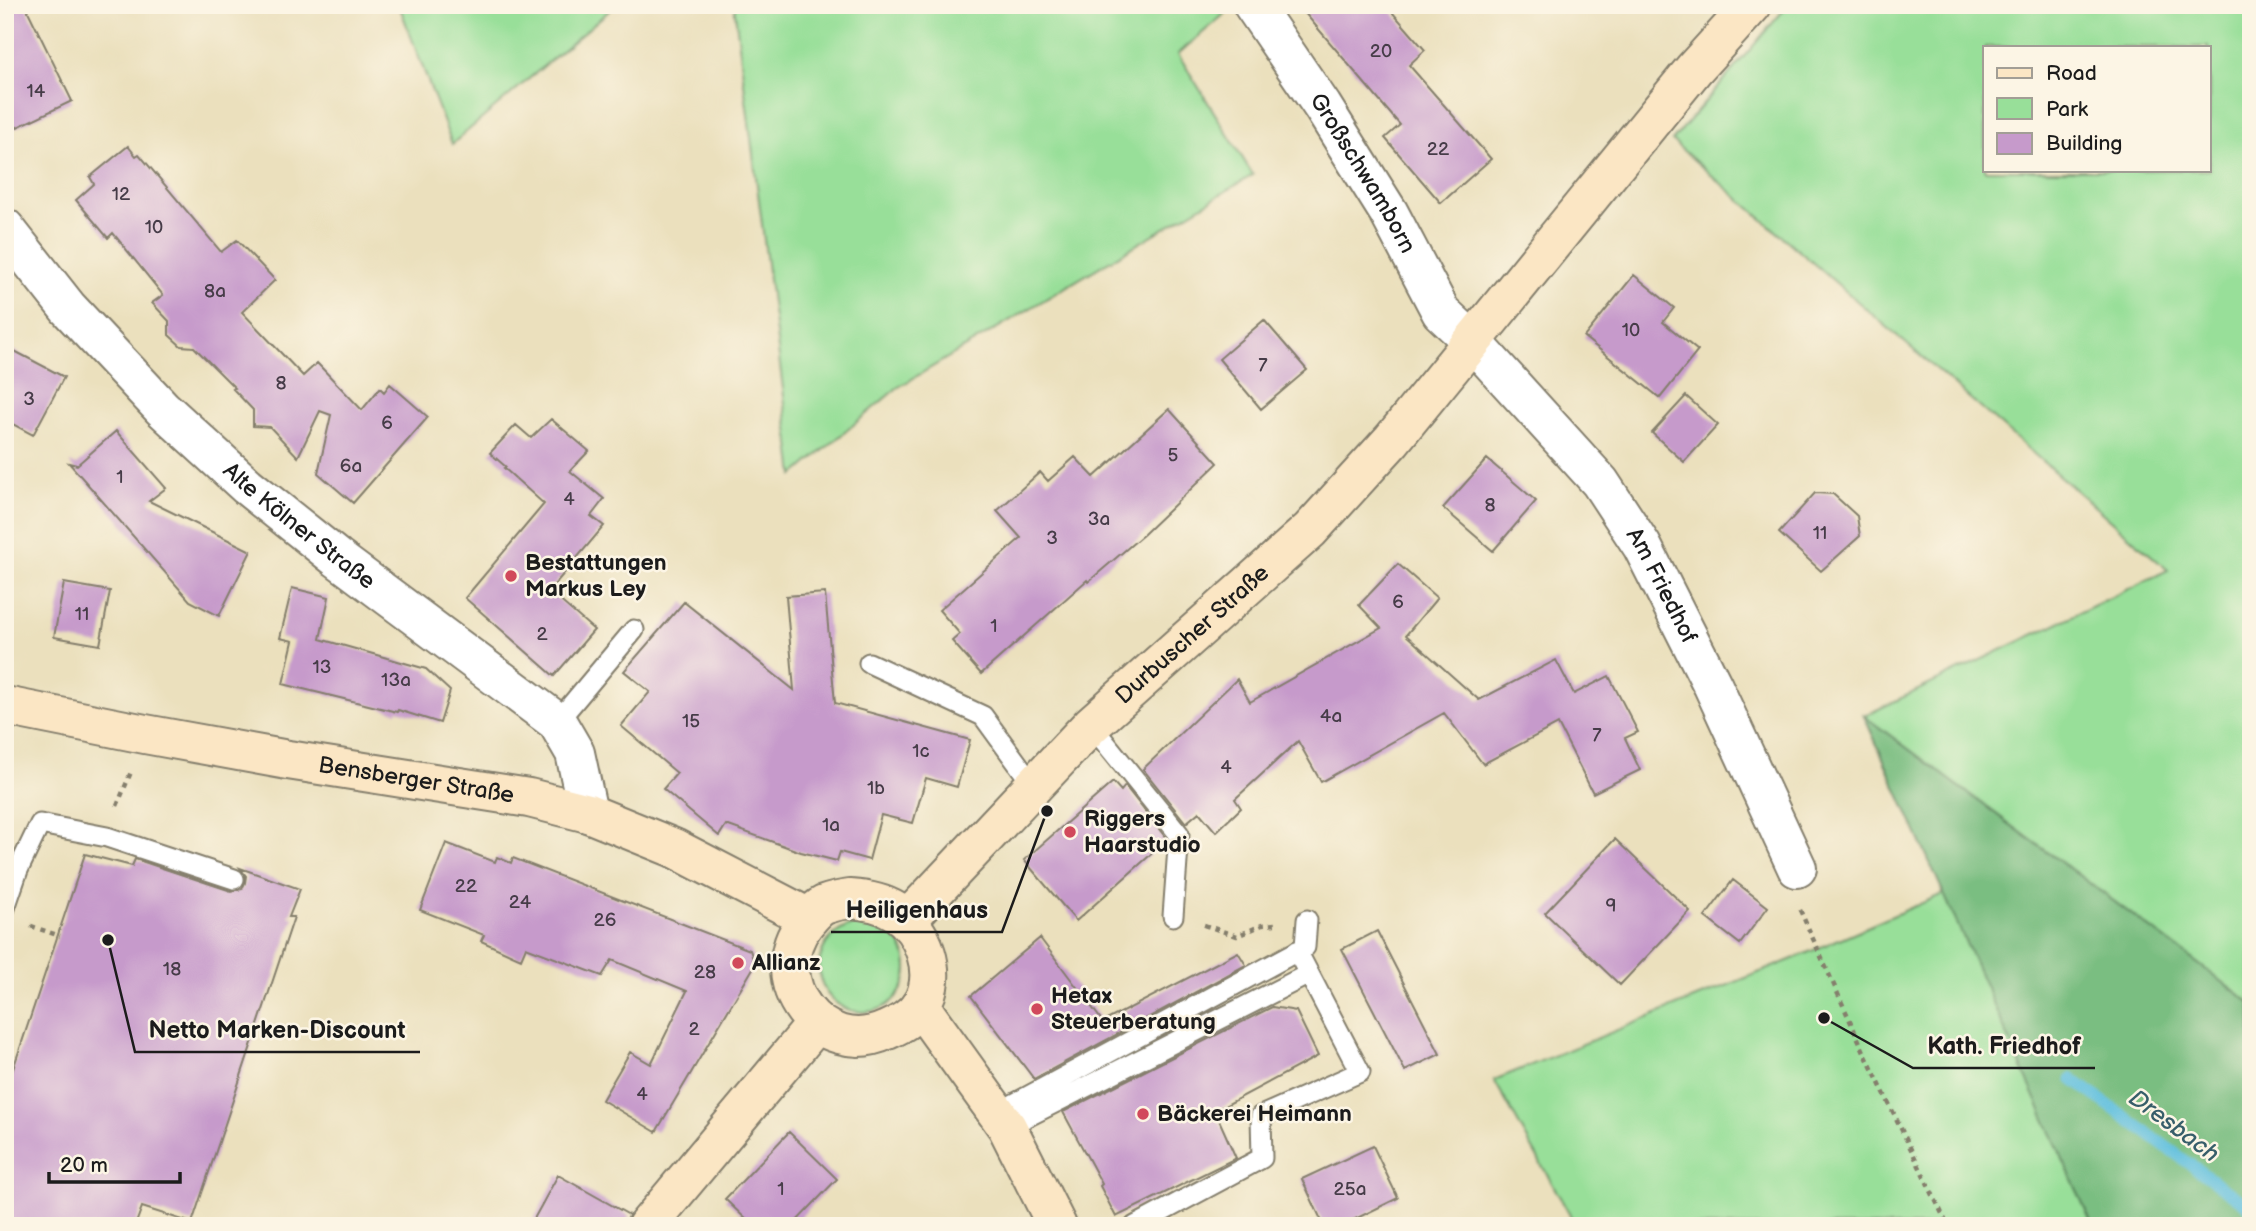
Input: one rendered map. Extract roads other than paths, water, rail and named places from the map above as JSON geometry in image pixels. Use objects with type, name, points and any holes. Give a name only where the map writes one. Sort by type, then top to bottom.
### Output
[{"type":"main road","name":"Durbuscher Straße","points":[[907,920],[1091,725],[1310,530],[1392,440],[1694,69],[1752,5]]},
{"type":"main road","name":"Bensberger Straße","points":[[5,706],[288,760],[529,798],[588,813],[674,848],[809,918]]},
{"type":"main road","points":[[850,899],[867,901],[893,910],[907,920],[922,940],[928,962],[929,982],[920,1006],[900,1024],[877,1035],[855,1037],[834,1033],[817,1023],[802,1007],[792,989],[790,970],[792,949],[798,932],[809,918],[821,906],[850,899]]},
{"type":"main road","points":[[920,1006],[1002,1120],[1057,1226]]},
{"type":"main road","points":[[647,1226],[817,1023]]},
{"type":"street","name":"Großschwamborn","points":[[1253,5],[1322,106],[1389,213],[1441,312],[1471,340]]},
{"type":"street","name":"Alte Kölner Straße","points":[[5,228],[77,318],[162,408],[247,486],[337,558],[557,722],[575,754],[588,813]]},
{"type":"street","name":"Am Friedhof","points":[[1471,340],[1600,482],[1642,546],[1713,686],[1797,868]]},
{"type":"lane","points":[[557,722],[634,631]]},
{"type":"lane","points":[[869,663],[983,716],[1034,786]]},
{"type":"lane","points":[[1091,725],[1179,835],[1173,916]]},
{"type":"lane","points":[[5,908],[11,868],[40,824],[107,837],[234,879]]},
{"type":"lane","points":[[1002,1120],[1305,947],[1307,920]]},
{"type":"lane","points":[[1135,1226],[1262,1158],[1261,1116],[1360,1072],[1297,951]]},
{"type":"lane","points":[[1002,1120],[1309,974]]},
{"type":"waterway","name":"Dresbach","points":[[2072,1079],[2251,1208]]},
{"type":"place","name":"Bestattungen Markus Ley","points":[[511,576]]},
{"type":"place","name":"Heiligenhaus","points":[[1047,811]]},
{"type":"place","name":"Riggers Haarstudio","points":[[1070,832]]},
{"type":"place","name":"Netto Marken-Discount","points":[[108,940]]},
{"type":"place","name":"Allianz","points":[[738,963]]},
{"type":"place","name":"Hetax Steuerberatung","points":[[1037,1009]]},
{"type":"place","name":"Kath. Friedhof","points":[[1824,1018]]},
{"type":"place","name":"Bäckerei Heimann","points":[[1143,1114]]}]
